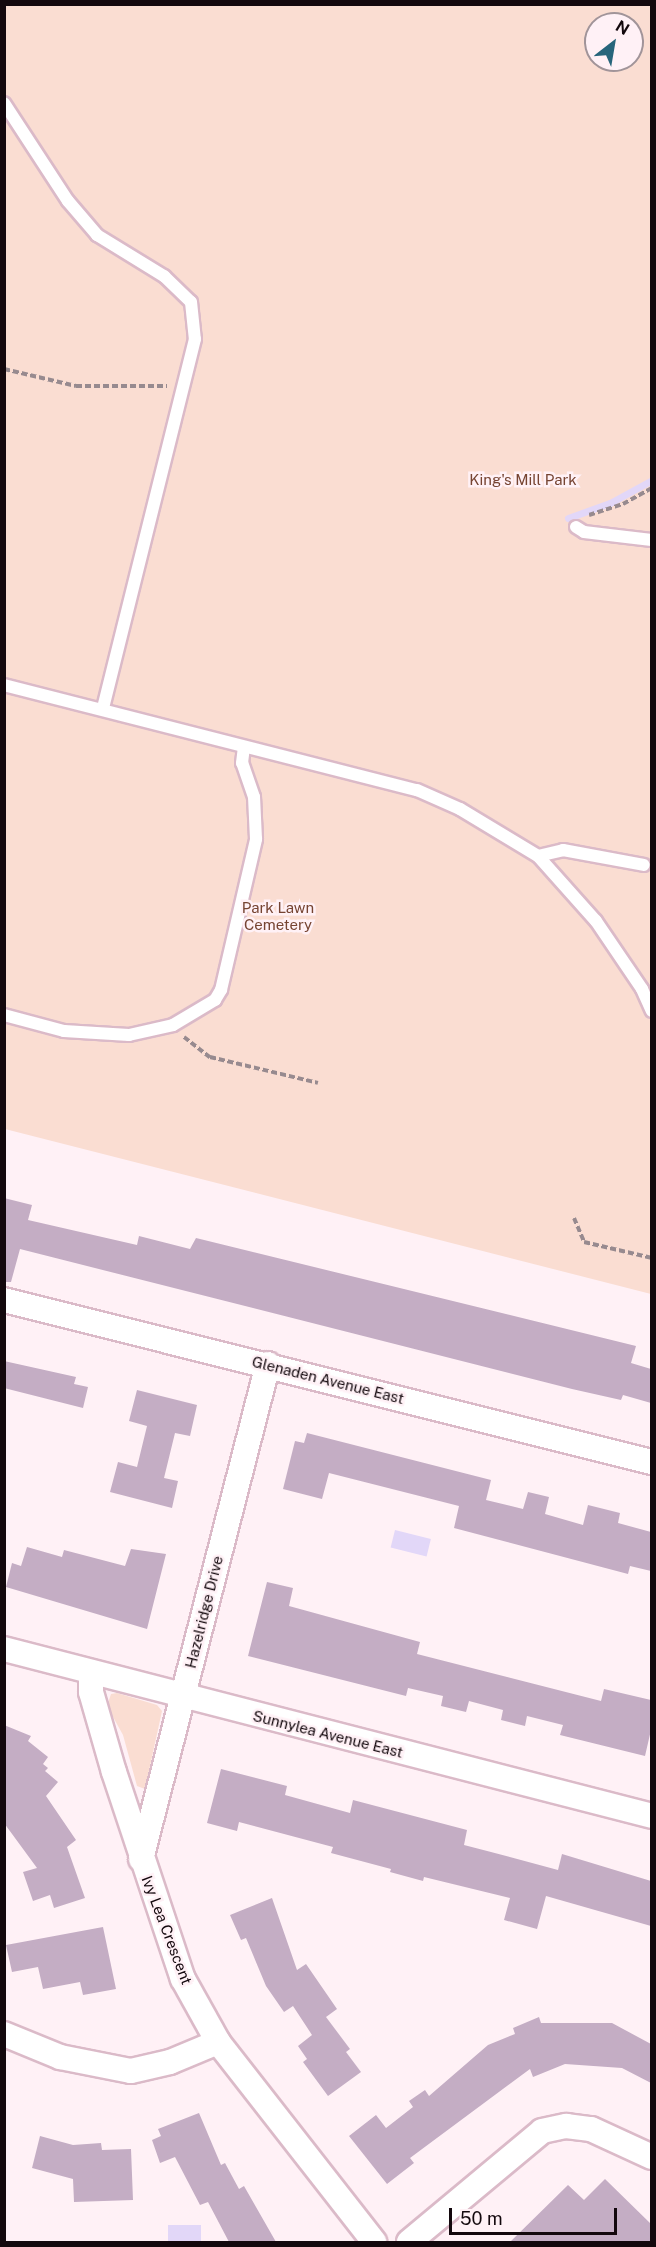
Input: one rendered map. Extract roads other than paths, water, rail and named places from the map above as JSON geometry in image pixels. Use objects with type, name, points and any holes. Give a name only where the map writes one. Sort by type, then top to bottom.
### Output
[{"type":"street","name":"Glenaden Avenue East","points":[[4,1300],[268,1364],[651,1462]]},
{"type":"street","name":"Hazelridge Drive","points":[[141,1859],[268,1364]]},
{"type":"street","name":"Sunnylea Avenue East","points":[[4,1649],[182,1697],[651,1816]]},
{"type":"street","name":"Ivy Lea Crescent","points":[[92,1672],[90,1692],[141,1859],[183,1979],[218,2042],[374,2242]]},
{"type":"street","points":[[4,2034],[60,2057],[131,2071],[170,2062],[218,2042]]},
{"type":"street","points":[[410,2242],[542,2131],[566,2126],[591,2129],[651,2157]]},
{"type":"lane","points":[[4,103],[68,201],[98,235],[164,276],[191,302],[195,339],[102,708]]},
{"type":"lane","points":[[576,528],[584,532],[651,540]]},
{"type":"lane","points":[[4,686],[102,708],[244,747],[417,790],[460,809],[538,856],[596,921],[642,989],[651,1011]]},
{"type":"lane","points":[[4,1015],[86,1033],[129,1035],[173,1025],[205,1008],[220,990],[249,879],[258,826],[242,763],[244,747]]},
{"type":"lane","points":[[538,856],[563,850],[644,865]]},
{"type":"waterway","points":[[568,518],[610,503],[652,480]]},
{"type":"park label","name":"King's Mill Park","points":[[523,480]]},
{"type":"park label","name":"Park Lawn Cemetery","points":[[278,916]]}]
